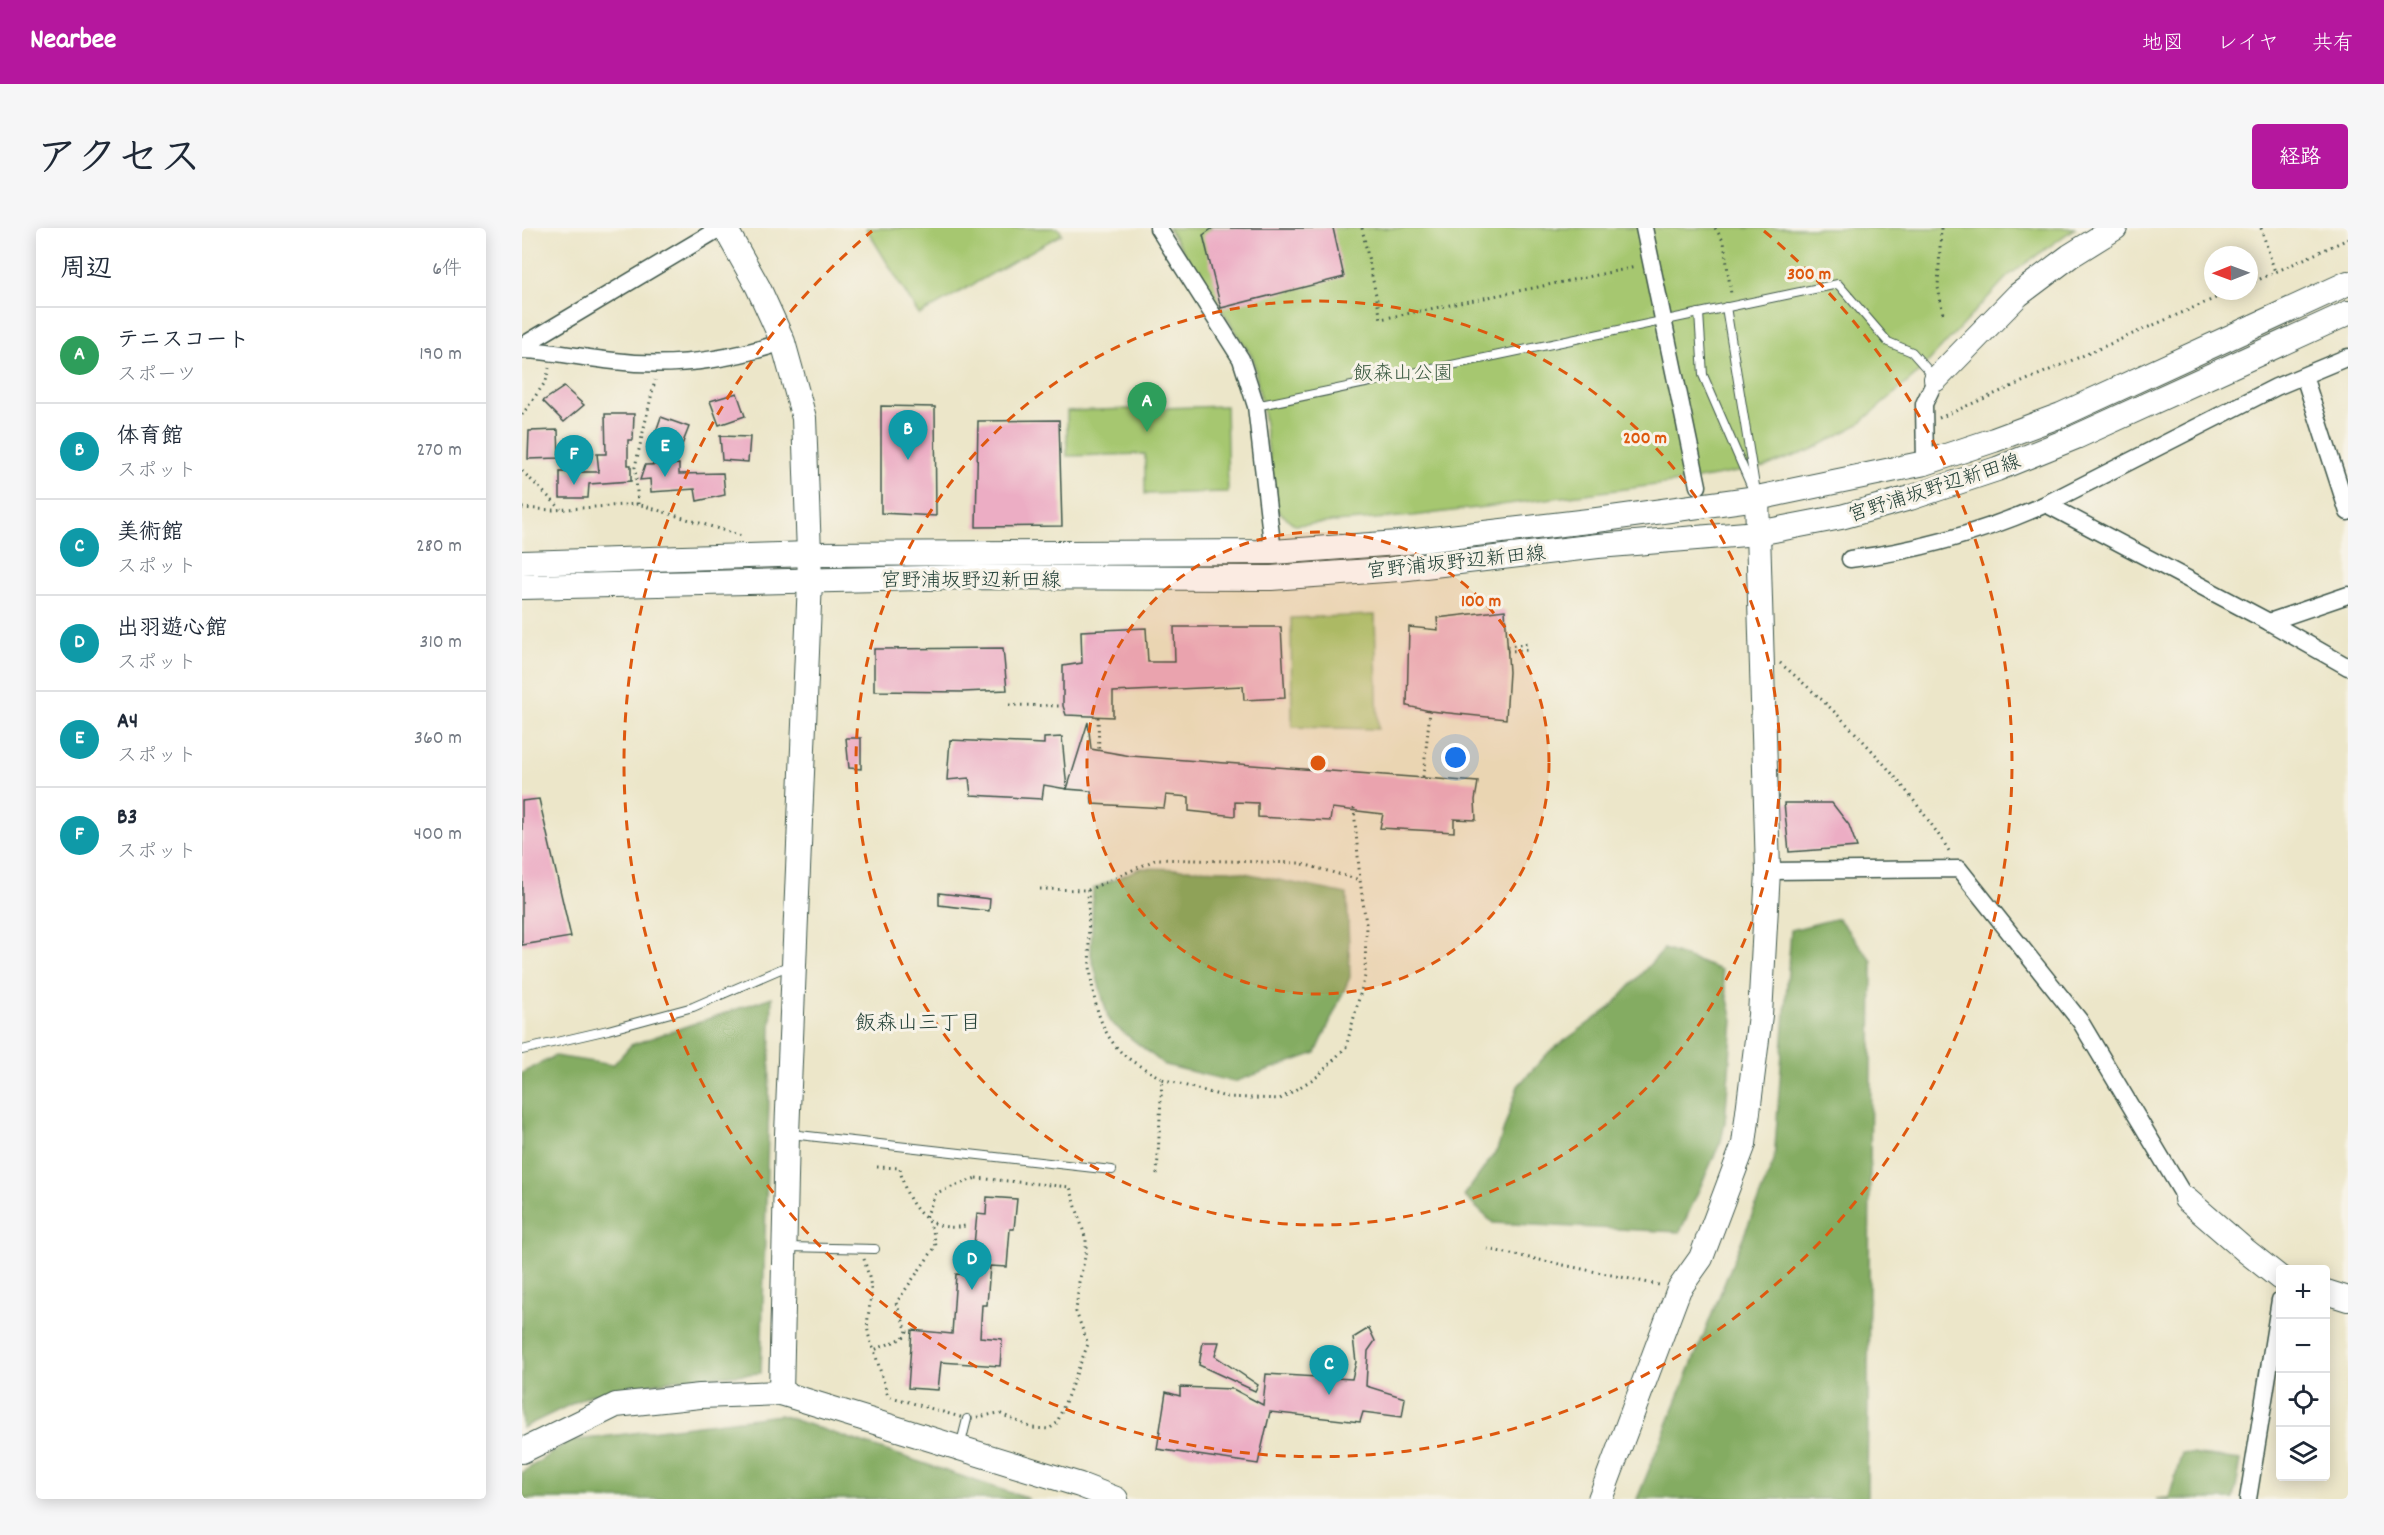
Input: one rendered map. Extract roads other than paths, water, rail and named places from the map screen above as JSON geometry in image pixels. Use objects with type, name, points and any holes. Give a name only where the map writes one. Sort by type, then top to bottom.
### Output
[{"type":"main road","points":[[725,228],[758,287],[783,342],[804,418],[810,580],[793,964],[781,1393]]},
{"type":"main road","points":[[1936,379],[2018,295],[2070,256],[2115,228]]},
{"type":"main road","name":"宮野浦坂野辺新田線","points":[[522,563],[809,554],[1273,552],[1398,543],[1597,520],[1757,498],[1925,463],[2061,415],[2348,283]]},
{"type":"main road","name":"宮野浦坂野辺新田線","points":[[522,587],[971,578],[1270,578],[1398,569],[1598,546],[1758,533],[1841,517],[1910,498],[1997,469],[2076,437],[2348,313]]},
{"type":"main road","points":[[1600,1499],[1679,1289],[1701,1258],[1744,1144],[1760,1015],[1768,871],[1757,498]]},
{"type":"main road","points":[[2186,1199],[2276,1275]]},
{"type":"main road","points":[[2330,1294],[2348,1299]]},
{"type":"main road","points":[[522,1451],[616,1406],[700,1396],[781,1393],[1080,1485],[1116,1499]]},
{"type":"street","points":[[522,348],[720,228]]},
{"type":"street","points":[[1158,228],[1240,360],[1256,406],[1273,552]]},
{"type":"street","points":[[1644,228],[1698,486]]},
{"type":"street","points":[[522,348],[614,361],[659,364],[736,357],[783,342]]},
{"type":"street","points":[[1850,559],[1883,555],[1946,541],[2000,524],[2046,504],[2276,387],[2348,357]]},
{"type":"street","points":[[2304,376],[2348,512]]},
{"type":"street","points":[[1925,463],[1924,404],[1936,379]]},
{"type":"street","points":[[2046,504],[2269,622],[2348,667]]},
{"type":"street","points":[[2269,622],[2348,595]]},
{"type":"street","points":[[1768,871],[1959,869],[2080,1021],[2186,1199]]},
{"type":"street","points":[[2248,1499],[2277,1319]]},
{"type":"lane","points":[[1256,406],[1838,284],[1888,342],[1911,352],[1936,379]]},
{"type":"lane","points":[[1726,307],[1757,498]]},
{"type":"lane","points":[[1699,313],[1703,375],[1757,498]]},
{"type":"lane","points":[[522,1050],[693,1007],[793,964]]},
{"type":"lane","points":[[787,1134],[1112,1170]]},
{"type":"lane","points":[[784,1247],[875,1249]]},
{"type":"lane","points":[[960,1448],[967,1419]]},
{"type":"place","name":"テニスコート","points":[[1147,432]]},
{"type":"place","name":"体育館","points":[[908,460]]},
{"type":"place","name":"A4","points":[[665,477]]},
{"type":"place","name":"B3","points":[[574,485]]},
{"type":"place","name":"出羽遊心館","points":[[972,1290]]},
{"type":"place","name":"美術館","points":[[1329,1395]]},
{"type":"district","name":"飯森山三丁目","points":[[918,1022]]},
{"type":"park label","name":"飯森山公園","points":[[1403,372]]}]
